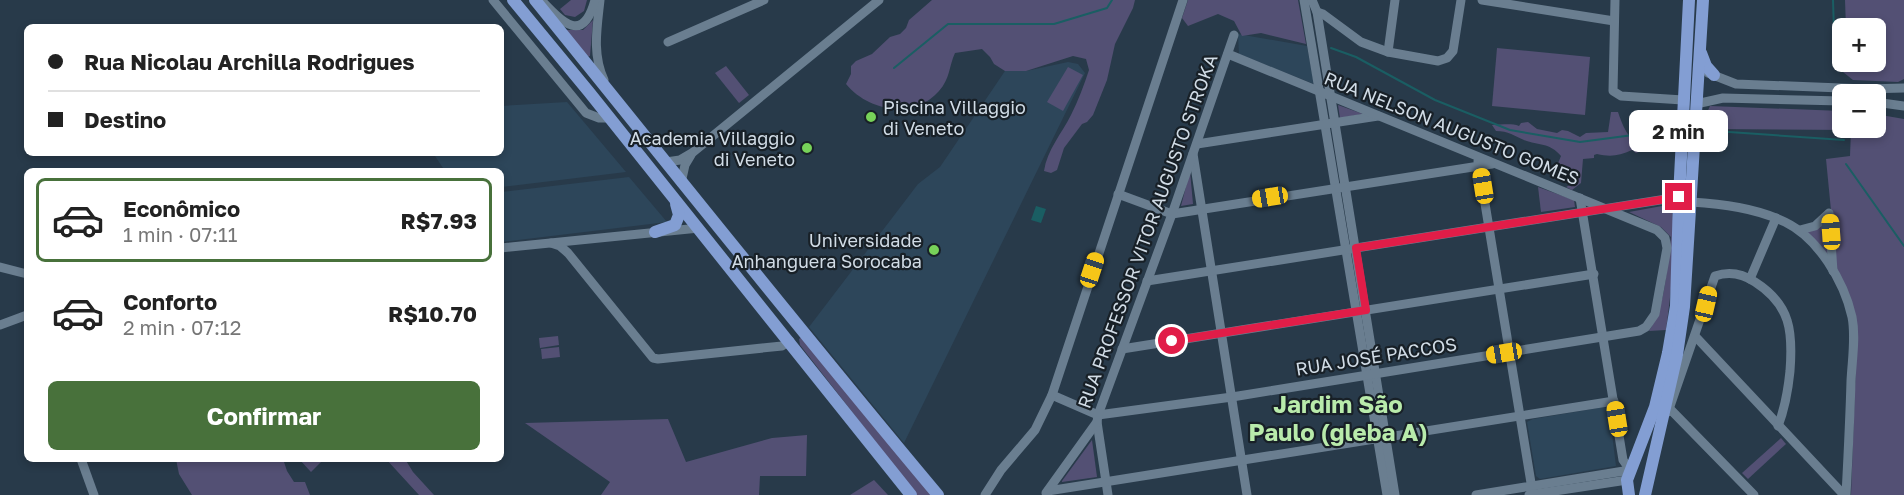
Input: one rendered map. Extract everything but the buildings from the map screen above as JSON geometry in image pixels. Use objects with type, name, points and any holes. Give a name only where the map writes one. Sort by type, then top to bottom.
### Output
[{"type":"main road","points":[[513,0],[611,118],[911,495]]},
{"type":"main road","points":[[535,0],[681,183],[801,328],[842,382],[938,495]]},
{"type":"main road","points":[[1629,495],[1629,470],[1655,407],[1676,306],[1689,0]]},
{"type":"main road","points":[[1645,495],[1672,394],[1684,307],[1703,0]]},
{"type":"main road","points":[[1700,44],[1702,58],[1714,75]]},
{"type":"main road","points":[[1684,89],[1698,70]]},
{"type":"main road","points":[[1684,89],[1689,100],[1696,105]]},
{"type":"main road","points":[[629,142],[635,140],[641,131]]},
{"type":"main road","points":[[639,154],[641,148],[654,147]]},
{"type":"main road","points":[[655,232],[675,225],[679,215],[675,200]]},
{"type":"main road","points":[[699,228],[726,235]]},
{"type":"main road","points":[[790,341],[801,328]]},
{"type":"main road","points":[[1629,470],[1642,477],[1650,472]]},
{"type":"main road","points":[[1629,470],[1640,495]]},
{"type":"street","points":[[493,0],[586,113],[599,118],[611,118]]},
{"type":"street","points":[[541,0],[562,21],[573,26],[588,19],[595,0]]},
{"type":"street","points":[[600,0],[596,52],[599,70],[609,91]]},
{"type":"street","points":[[668,42],[764,0]]},
{"type":"street","points":[[666,162],[680,160],[692,153],[879,0]]},
{"type":"street","points":[[985,495],[1001,470],[1035,430],[1052,395],[1183,0]]},
{"type":"street","points":[[1304,0],[1312,13],[1331,96],[1330,123]]},
{"type":"street","points":[[1312,0],[1321,92],[1330,123],[1341,186],[1381,437],[1387,495]]},
{"type":"street","points":[[1388,52],[1395,0]]},
{"type":"street","points":[[1312,13],[1323,14],[1361,42],[1388,52],[1438,62],[1447,58],[1453,51],[1461,0]]},
{"type":"street","points":[[1482,0],[1614,21]]},
{"type":"street","points":[[1615,0],[1612,88],[1615,94],[1684,89]]},
{"type":"street","name":"RUA PROFESSOR VITOR AUGUSTO STROKA","points":[[1046,493],[1097,419],[1234,35]]},
{"type":"street","name":"RUA NELSON AUGUSTO GOMES","points":[[1228,54],[1380,116],[1478,161],[1493,164],[1607,208],[1662,233]]},
{"type":"street","points":[[1698,70],[1736,84],[1866,89],[1904,88]]},
{"type":"street","points":[[1786,99],[1791,93],[1788,86]]},
{"type":"street","points":[[1801,99],[1799,93],[1805,86]]},
{"type":"street","points":[[1696,105],[1723,98],[1832,101]]},
{"type":"street","points":[[1886,104],[1904,106]]},
{"type":"street","points":[[1247,495],[1202,208],[1195,148],[1380,116]]},
{"type":"street","points":[[681,183],[685,165],[692,153]]},
{"type":"street","points":[[1118,194],[1172,214],[1478,161],[1531,493]]},
{"type":"street","points":[[1147,281],[1679,197]]},
{"type":"street","points":[[1476,495],[1531,493],[1629,470],[1614,401],[1580,198]]},
{"type":"street","points":[[1691,202],[1740,208],[1776,218],[1800,230],[1833,272],[1845,295],[1852,319],[1853,349],[1845,495]]},
{"type":"street","points":[[1800,230],[1815,226],[1829,213],[1833,272]]},
{"type":"street","points":[[1750,279],[1776,218]]},
{"type":"street","points":[[504,248],[699,228]]},
{"type":"street","name":"RUA JOSÉ PACCOS","points":[[1097,419],[1643,329],[1654,317],[1667,248],[1662,233]]},
{"type":"street","points":[[572,258],[572,246],[583,240]]},
{"type":"street","points":[[551,243],[560,246],[572,258],[653,358],[782,346],[790,341]]},
{"type":"street","points":[[0,267],[24,273]]},
{"type":"street","points":[[1672,394],[1715,276],[1730,273],[1750,279],[1772,296],[1789,323],[1792,341],[1785,408],[1778,426]]},
{"type":"street","points":[[1122,349],[1594,274]]},
{"type":"street","points":[[0,325],[24,316]]},
{"type":"street","points":[[1695,336],[1845,495]]},
{"type":"street","points":[[1052,395],[1097,419],[1108,495]]},
{"type":"street","points":[[1046,493],[1614,401]]},
{"type":"street","points":[[1667,413],[1754,495]]},
{"type":"street","points":[[1381,437],[1395,495]]},
{"type":"street","points":[[82,462],[94,495]]},
{"type":"shaded area","points":[[571,0],[587,0],[584,11],[575,17],[565,15],[560,9]]},
{"type":"shaded area","points":[[932,0],[1135,0],[1115,44],[1107,80],[1093,115],[1082,124],[1064,148],[1057,170],[1051,173],[1044,171],[1051,149],[1071,115],[1083,87],[1089,70],[1086,59],[1073,56],[1026,71],[1005,71],[994,64],[982,49],[955,53],[947,77],[939,91],[929,100],[904,109],[891,109],[866,101],[846,84],[851,74],[851,66],[856,61],[872,54],[890,37],[900,34],[906,28],[909,20]]},
{"type":"shaded area","points":[[1188,0],[1298,0],[1306,44],[1261,33],[1242,36],[1234,21],[1218,14],[1188,26],[1182,18]]},
{"type":"shaded area","points":[[1845,0],[1904,0],[1904,79],[1898,82],[1853,80],[1843,72],[1886,72],[1886,18],[1846,18]]},
{"type":"shaded area","points":[[593,20],[590,56],[586,57],[565,30],[583,30]]},
{"type":"shaded area","points":[[1238,34],[1307,46],[1314,84],[1239,54]]},
{"type":"shaded area","points":[[1497,48],[1590,57],[1585,115],[1492,106]]},
{"type":"shaded area","name":"Universidade Anhanguera Sorocaba","points":[[1068,62],[1078,64],[1085,73],[904,443],[809,327],[918,184],[940,167],[1005,71],[1026,71]]},
{"type":"shaded area","points":[[726,66],[749,95],[739,103],[715,73]]},
{"type":"shaded area","points":[[1068,67],[1083,75],[1063,111],[1047,102]]},
{"type":"shaded area","points":[[567,102],[626,172],[504,187],[504,168],[443,168],[435,156],[504,156],[504,106]]},
{"type":"shaded area","points":[[1338,105],[1363,114],[1340,118]]},
{"type":"shaded area","points":[[1710,106],[1832,111],[1832,130],[1714,129],[1707,124],[1705,117]]},
{"type":"shaded area","points":[[1611,112],[1618,112],[1629,136],[1644,150],[1636,153],[1632,150],[1614,155],[1597,154],[1594,158],[1583,159],[1581,183],[1572,190],[1566,187],[1572,184],[1569,174],[1559,172],[1556,168],[1561,156],[1557,152],[1548,146],[1496,131],[1492,125],[1519,126],[1521,123],[1528,122],[1537,129],[1557,133],[1562,130],[1568,131],[1580,137],[1586,133],[1608,132]]},
{"type":"shaded area","points":[[1886,116],[1904,119],[1904,495],[1851,495],[1857,335],[1837,272],[1826,159],[1850,156],[1851,138],[1886,138]]},
{"type":"shaded area","points":[[1190,171],[1193,204],[1181,206]]},
{"type":"shaded area","points":[[629,177],[667,222],[504,242],[504,192]]},
{"type":"shaded area","points":[[1538,187],[1574,200],[1575,207],[1541,212]]},
{"type":"shaded area","points":[[1036,206],[1046,209],[1041,223],[1031,220]]},
{"type":"shaded area","points":[[1662,206],[1672,210],[1674,255],[1671,285],[1666,330],[1649,331],[1663,297],[1671,237],[1661,227],[1629,212]]},
{"type":"shaded area","points":[[1828,219],[1830,262],[1807,231]]},
{"type":"shaded area","points":[[558,336],[559,345],[540,348],[539,338]]},
{"type":"shaded area","points":[[802,337],[931,495],[917,495],[800,345],[799,339]]},
{"type":"shaded area","points":[[559,347],[560,357],[542,359],[541,349]]},
{"type":"shaded area","points":[[1604,407],[1609,410],[1616,466],[1540,479],[1536,476],[1527,422]]},
{"type":"shaded area","points":[[668,419],[686,462],[772,438],[807,435],[806,476],[760,476],[759,495],[601,495],[610,482],[525,423]]},
{"type":"shaded area","points":[[1781,438],[1786,444],[1748,479],[1742,473]]},
{"type":"shaded area","points":[[1092,440],[1097,477],[1062,482],[1062,481]]},
{"type":"shaded area","points":[[177,462],[284,462],[294,482],[305,482],[310,495],[192,495],[179,474]]},
{"type":"shaded area","points":[[302,462],[321,462],[311,472]]},
{"type":"shaded area","points":[[389,462],[407,462],[434,495],[419,495]]},
{"type":"shaded area","points":[[874,480],[888,495],[850,495]]},
{"type":"waterway","points":[[894,68],[948,24],[1054,24],[1107,8],[1112,0]]},
{"type":"waterway","points":[[1833,0],[1834,18]]},
{"type":"waterway","points":[[1331,48],[1356,57],[1435,100],[1510,130],[1580,142],[1671,130]]},
{"type":"waterway","points":[[1700,130],[1844,140]]},
{"type":"waterway","points":[[1846,164],[1904,246]]},
{"type":"place","name":"Piscina Villaggio di Veneto","points":[[871,117]]},
{"type":"place","name":"Academia Villaggio di Veneto","points":[[807,148]]},
{"type":"place","name":"Universidade Anhanguera Sorocaba","points":[[934,250]]},
{"type":"district","name":"Jardim São Paulo (gleba A)","points":[[1338,417]]},
{"type":"route","points":[[1172,341],[1366,310],[1356,248],[1679,197]]}]
